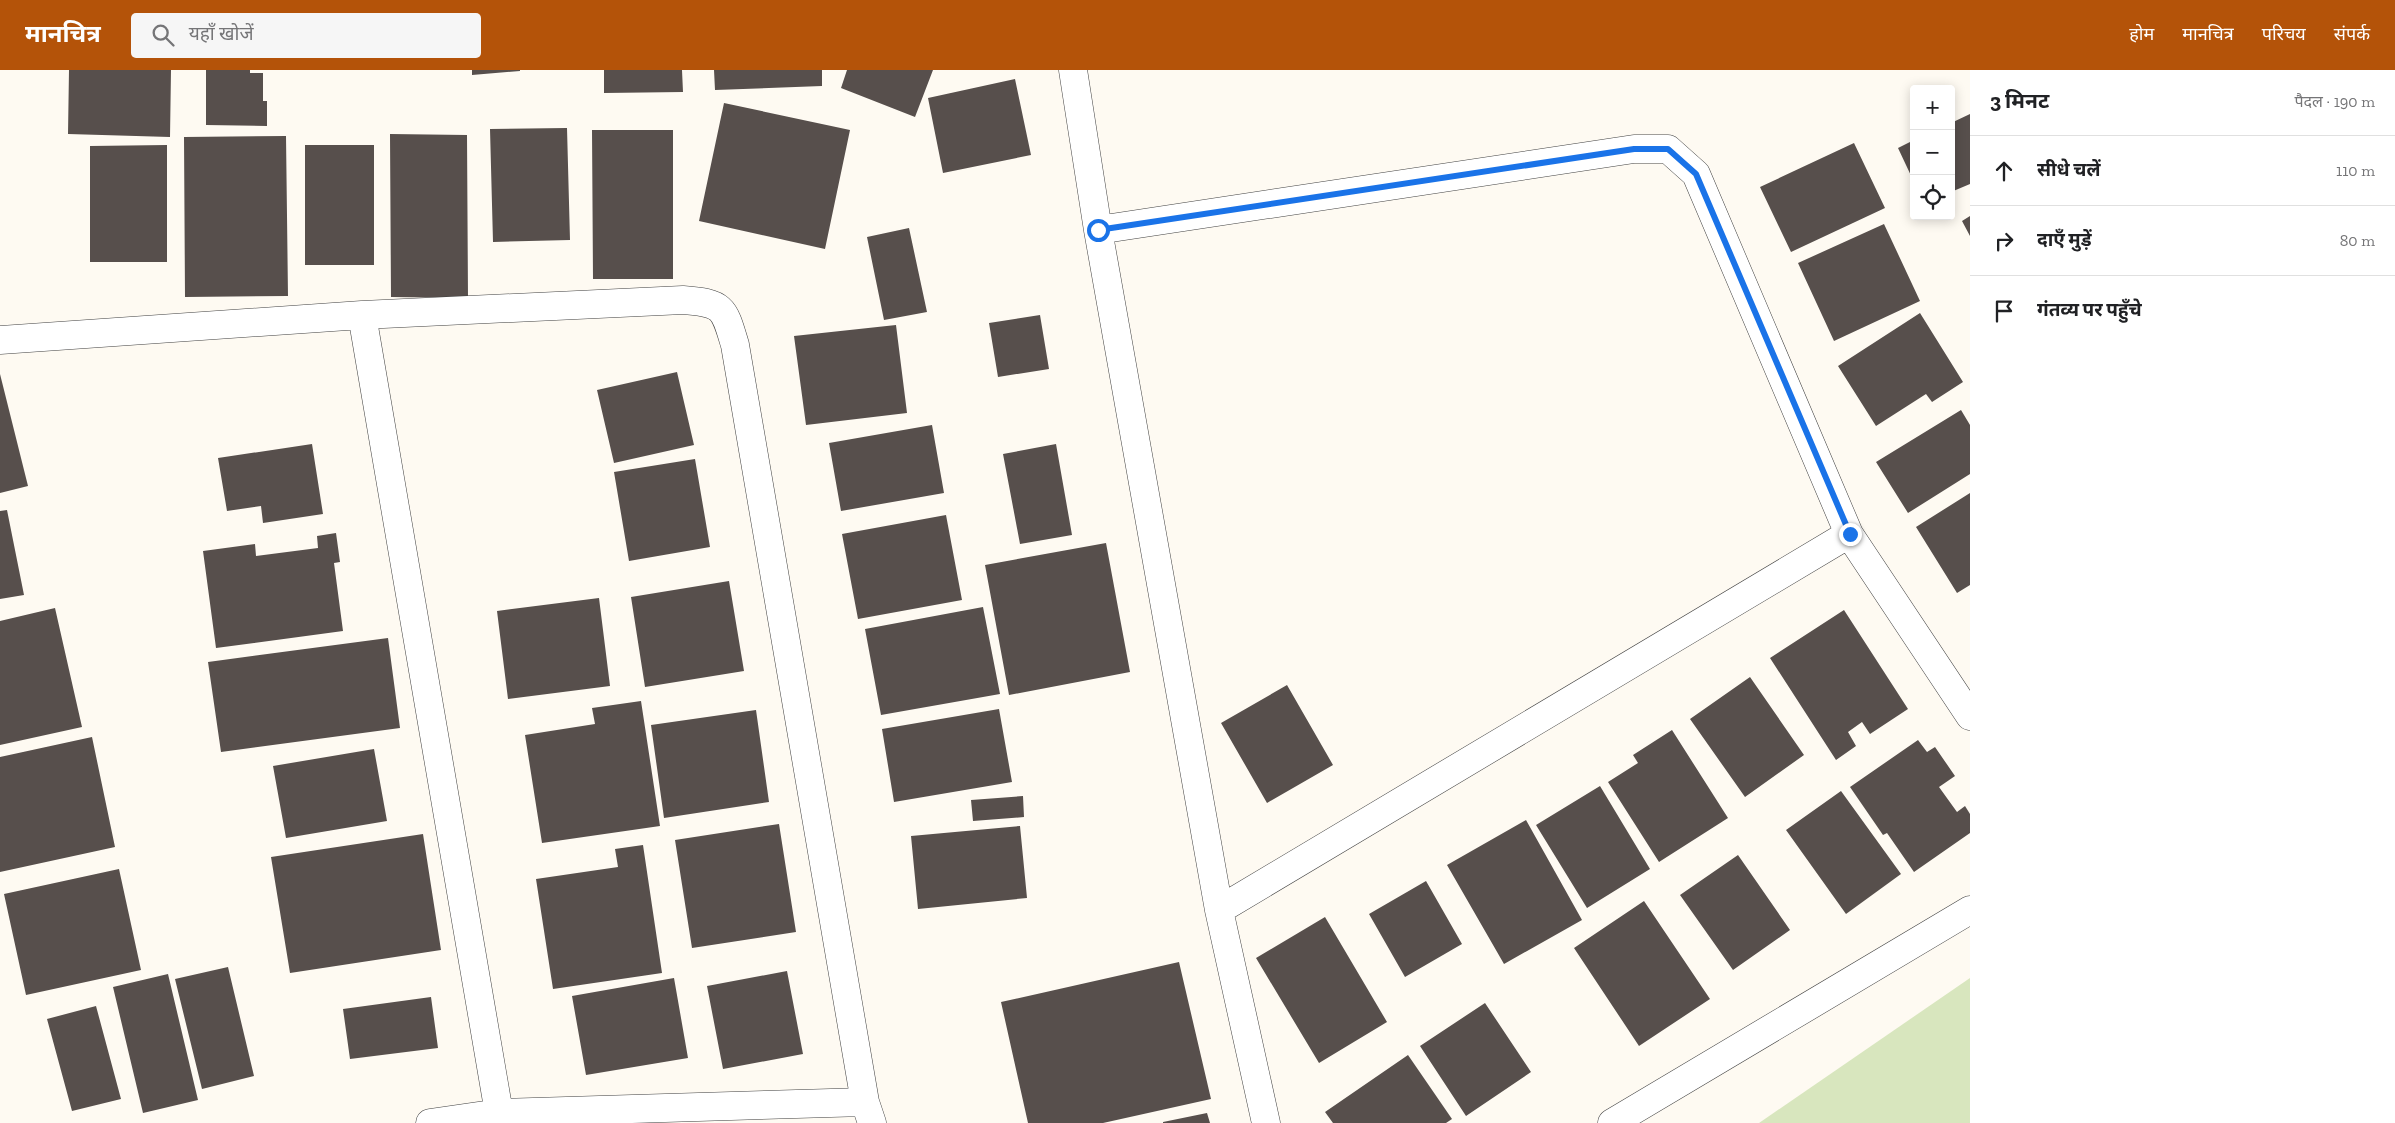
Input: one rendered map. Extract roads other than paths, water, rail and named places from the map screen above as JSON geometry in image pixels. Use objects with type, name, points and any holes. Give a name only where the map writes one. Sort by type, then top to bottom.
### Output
[{"type":"street","points":[[1073,70],[1098,230],[1219,910],[1266,1123]]},
{"type":"street","points":[[1098,230],[1634,149],[1668,149],[1696,174],[1850,534],[1970,716]]},
{"type":"street","points":[[0,340],[362,315],[683,300],[708,302],[721,309],[728,321],[735,345],[868,1112],[499,1113],[430,1123]]},
{"type":"street","points":[[362,315],[499,1113]]},
{"type":"street","points":[[1219,910],[1850,534]]},
{"type":"street","points":[[1612,1123],[1640,1117],[1970,910]]}]
